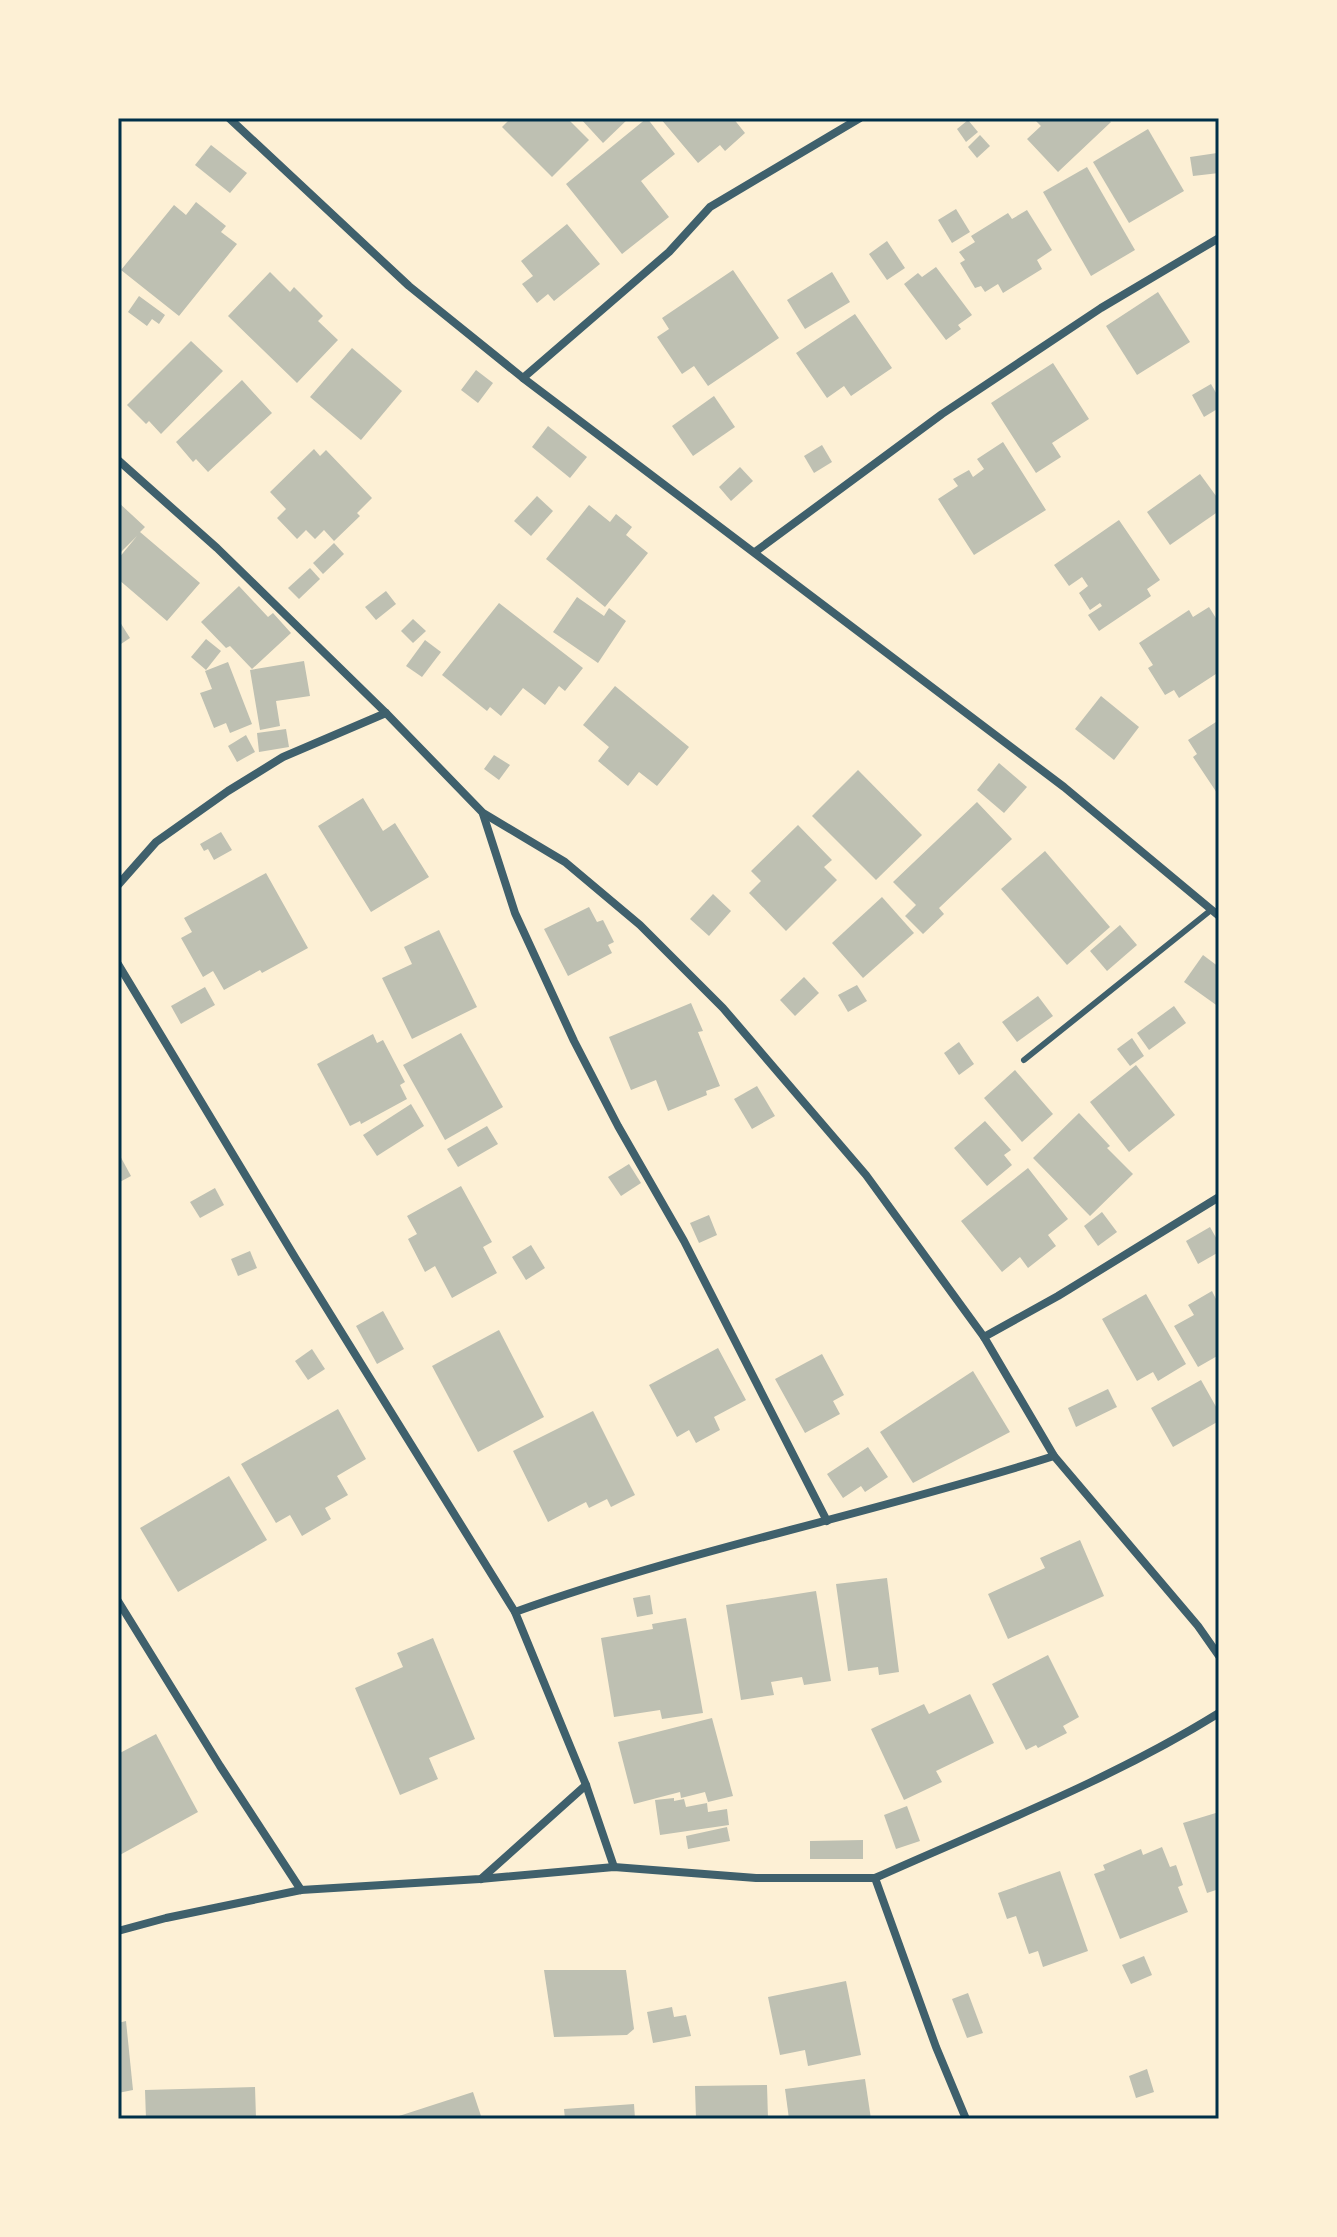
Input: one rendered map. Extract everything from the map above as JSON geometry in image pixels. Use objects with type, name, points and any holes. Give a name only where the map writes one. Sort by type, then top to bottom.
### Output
[{"type":"street","points":[[229,118],[409,286],[523,378],[1064,787],[1219,916]]},
{"type":"street","points":[[523,378],[669,252],[710,207],[860,118]]},
{"type":"street","points":[[755,552],[942,414],[1101,308],[1219,238]]},
{"type":"street","points":[[118,460],[217,548],[483,813],[565,862],[640,925],[723,1008],[866,1175],[984,1337],[1054,1456],[1198,1626],[1219,1656]]},
{"type":"street","points":[[118,885],[156,842],[228,791],[283,757],[386,713]]},
{"type":"street","points":[[483,813],[515,913],[574,1041],[618,1126],[684,1241],[827,1521]]},
{"type":"street","points":[[118,964],[515,1612],[586,1785],[614,1867]]},
{"type":"street","points":[[984,1337],[1058,1296],[1219,1197]]},
{"type":"street","points":[[515,1612],[649,1568],[957,1486],[1054,1456]]},
{"type":"street","points":[[118,1601],[301,1890]]},
{"type":"street","points":[[118,1931],[301,1890],[614,1867],[756,1878],[875,1878],[1165,1747],[1219,1713]]},
{"type":"street","points":[[480,1879],[586,1785]]},
{"type":"street","points":[[875,1878],[936,2047],[966,2119]]},
{"type":"lane","points":[[1024,1060],[1211,910]]},
{"type":"building","points":[[511,118],[567,118],[589,140],[552,177],[502,127]]},
{"type":"building","points":[[580,118],[629,118],[603,143]]},
{"type":"building","points":[[647,118],[675,154],[641,181],[669,217],[622,254],[566,184]]},
{"type":"building","points":[[660,118],[733,118],[745,133],[725,151],[720,145],[698,163]]},
{"type":"building","points":[[1039,118],[1107,118],[1111,122],[1058,172],[1027,139],[1041,126],[1036,121]]},
{"type":"building","points":[[968,120],[978,132],[966,142],[957,129]]},
{"type":"building","points":[[1148,129],[1184,191],[1129,223],[1093,162]]},
{"type":"building","points":[[980,135],[990,146],[977,158],[968,147]]},
{"type":"building","points":[[211,145],[247,173],[230,193],[195,165]]},
{"type":"building","points":[[1217,153],[1219,173],[1193,176],[1190,157]]},
{"type":"building","points":[[1087,167],[1135,250],[1091,276],[1043,192]]},
{"type":"building","points":[[196,202],[226,226],[221,232],[237,244],[179,316],[121,270],[174,205],[186,215]]},
{"type":"building","points":[[956,209],[970,232],[952,243],[938,220]]},
{"type":"building","points":[[1027,210],[1052,250],[1037,260],[1042,269],[1003,293],[998,284],[985,292],[981,286],[975,288],[960,263],[965,260],[959,252],[975,242],[971,236],[1008,213],[1012,219]]},
{"type":"building","points":[[567,224],[600,264],[554,301],[548,294],[537,303],[522,284],[533,276],[521,261]]},
{"type":"building","points":[[887,241],[905,268],[887,280],[869,254]]},
{"type":"building","points":[[936,267],[972,315],[958,325],[961,329],[946,340],[904,284],[918,273],[922,277]]},
{"type":"building","points":[[733,270],[779,338],[708,386],[694,366],[682,374],[657,337],[669,329],[662,318]]},
{"type":"building","points":[[270,272],[290,292],[294,287],[323,316],[318,321],[338,340],[297,383],[228,316]]},
{"type":"building","points":[[832,272],[850,302],[805,329],[787,300]]},
{"type":"building","points":[[1158,292],[1190,342],[1137,375],[1106,326]]},
{"type":"building","points":[[139,296],[165,315],[159,324],[152,319],[147,326],[128,312]]},
{"type":"building","points":[[855,314],[892,368],[851,396],[844,386],[827,398],[796,353]]},
{"type":"building","points":[[191,341],[223,371],[161,434],[127,405]]},
{"type":"building","points":[[352,348],[402,391],[361,440],[310,397]]},
{"type":"building","points":[[1053,363],[1089,419],[1052,443],[1061,457],[1036,473],[991,403]]},
{"type":"building","points":[[476,370],[493,383],[478,403],[461,390]]},
{"type":"building","points":[[242,380],[272,413],[208,472],[196,459],[193,462],[176,442]]},
{"type":"building","points":[[1211,384],[1219,398],[1219,408],[1204,417],[1192,395]]},
{"type":"building","points":[[714,396],[735,427],[693,456],[672,426]]},
{"type":"building","points":[[548,426],[587,457],[570,478],[532,447]]},
{"type":"building","points":[[1003,442],[1046,510],[974,555],[938,499],[958,486],[953,479],[969,470],[973,477],[984,469],[977,459]]},
{"type":"building","points":[[822,445],[832,462],[814,473],[804,456]]},
{"type":"building","points":[[314,449],[320,456],[326,450],[372,498],[357,513],[360,516],[334,541],[324,530],[315,539],[306,530],[297,539],[277,518],[286,509],[270,492]]},
{"type":"building","points":[[740,467],[753,481],[731,501],[719,487]]},
{"type":"building","points":[[1200,474],[1219,500],[1219,511],[1170,545],[1147,512]]},
{"type":"building","points":[[537,496],[553,511],[531,536],[514,521]]},
{"type":"building","points":[[118,502],[145,527],[140,532],[200,583],[167,621],[118,579],[118,559],[137,536],[118,555]]},
{"type":"building","points":[[589,505],[610,522],[616,514],[632,527],[626,535],[648,553],[605,607],[546,559]]},
{"type":"building","points":[[1119,520],[1160,580],[1147,589],[1151,596],[1099,631],[1088,615],[1102,606],[1100,603],[1090,610],[1079,593],[1088,586],[1082,577],[1069,586],[1054,565]]},
{"type":"building","points":[[334,543],[344,554],[323,574],[313,563]]},
{"type":"building","points":[[310,568],[320,579],[299,599],[288,588]]},
{"type":"building","points":[[239,586],[268,617],[273,613],[291,633],[252,669],[201,622]]},
{"type":"building","points":[[386,591],[396,604],[376,620],[365,607]]},
{"type":"building","points":[[577,597],[604,616],[609,608],[626,621],[598,663],[553,632]]},
{"type":"building","points":[[499,603],[583,668],[565,691],[559,686],[545,705],[523,688],[501,716],[490,707],[487,711],[442,675]]},
{"type":"building","points":[[1209,607],[1219,623],[1219,672],[1179,698],[1174,690],[1165,695],[1148,668],[1153,665],[1139,643],[1189,610],[1193,617]]},
{"type":"building","points":[[118,619],[130,638],[118,646]]},
{"type":"building","points":[[413,619],[426,631],[413,643],[401,631]]},
{"type":"building","points":[[206,639],[221,651],[206,670],[191,657]]},
{"type":"building","points":[[425,640],[441,652],[422,677],[406,666]]},
{"type":"building","points":[[304,661],[310,696],[276,701],[280,726],[260,730],[250,670]]},
{"type":"building","points":[[228,662],[252,724],[230,733],[226,723],[214,728],[200,693],[212,689],[205,671]]},
{"type":"building","points":[[615,686],[689,747],[657,786],[639,772],[628,786],[598,761],[609,747],[583,725]]},
{"type":"building","points":[[1101,696],[1139,727],[1114,760],[1075,729]]},
{"type":"building","points":[[1219,720],[1219,796],[1193,757],[1197,754],[1188,740]]},
{"type":"building","points":[[286,729],[289,747],[259,752],[257,733]]},
{"type":"building","points":[[246,735],[255,752],[237,762],[228,746]]},
{"type":"building","points":[[494,755],[510,765],[499,780],[484,769]]},
{"type":"building","points":[[999,763],[1027,787],[1004,813],[977,790]]},
{"type":"building","points":[[858,770],[922,835],[876,880],[812,816]]},
{"type":"building","points":[[363,798],[383,831],[395,823],[429,877],[371,912],[318,826]]},
{"type":"building","points":[[977,802],[1012,839],[939,908],[944,914],[923,934],[905,916],[916,905],[893,882]]},
{"type":"building","points":[[798,825],[832,860],[824,867],[837,880],[786,931],[749,893],[761,881],[751,871]]},
{"type":"building","points":[[221,832],[232,850],[214,860],[208,849],[204,851],[200,844]]},
{"type":"building","points":[[1045,851],[1110,927],[1067,965],[1001,889]]},
{"type":"building","points":[[266,873],[308,948],[224,990],[213,971],[203,977],[181,938],[192,932],[184,918]]},
{"type":"building","points":[[713,894],[731,911],[709,936],[690,919]]},
{"type":"building","points":[[882,897],[914,933],[863,978],[832,943]]},
{"type":"building","points":[[589,907],[597,922],[603,920],[614,942],[608,945],[612,953],[568,976],[544,929]]},
{"type":"building","points":[[1120,925],[1137,945],[1107,971],[1090,951]]},
{"type":"building","points":[[439,930],[477,1007],[412,1039],[382,978],[412,964],[404,947]]},
{"type":"building","points":[[1203,955],[1219,967],[1219,1007],[1184,982]]},
{"type":"building","points":[[804,977],[819,993],[795,1016],[780,1000]]},
{"type":"building","points":[[857,985],[867,1001],[848,1012],[838,995]]},
{"type":"building","points":[[205,987],[215,1005],[181,1024],[171,1006]]},
{"type":"building","points":[[1038,996],[1053,1016],[1017,1042],[1002,1022]]},
{"type":"building","points":[[691,1003],[703,1031],[698,1032],[720,1086],[706,1091],[707,1095],[668,1111],[656,1080],[631,1090],[609,1037]]},
{"type":"building","points":[[1174,1006],[1186,1023],[1149,1050],[1137,1033]]},
{"type":"building","points":[[461,1033],[503,1107],[445,1140],[403,1065]]},
{"type":"building","points":[[373,1034],[377,1043],[383,1040],[405,1082],[400,1085],[407,1099],[361,1124],[360,1121],[350,1126],[317,1064]]},
{"type":"building","points":[[1132,1038],[1144,1056],[1130,1066],[1117,1049]]},
{"type":"building","points":[[959,1042],[974,1064],[959,1075],[944,1053]]},
{"type":"building","points":[[1136,1065],[1175,1115],[1129,1152],[1090,1102]]},
{"type":"building","points":[[1015,1070],[1053,1114],[1022,1142],[984,1098]]},
{"type":"building","points":[[757,1086],[775,1116],[752,1129],[734,1099]]},
{"type":"building","points":[[411,1104],[424,1126],[377,1156],[363,1135]]},
{"type":"building","points":[[1079,1113],[1133,1174],[1090,1216],[1033,1158]]},
{"type":"building","points":[[985,1121],[1011,1150],[1004,1155],[1012,1165],[987,1186],[954,1148]]},
{"type":"building","points":[[487,1126],[498,1144],[458,1167],[447,1149]]},
{"type":"building","points":[[118,1152],[131,1176],[118,1183]]},
{"type":"building","points":[[629,1164],[641,1183],[621,1196],[608,1177]]},
{"type":"building","points":[[1028,1168],[1068,1219],[1048,1235],[1056,1246],[1028,1268],[1020,1257],[1002,1272],[961,1221]]},
{"type":"building","points":[[461,1186],[492,1242],[483,1247],[497,1273],[452,1298],[435,1266],[425,1272],[408,1239],[417,1234],[407,1216]]},
{"type":"building","points":[[215,1188],[224,1205],[200,1218],[190,1202]]},
{"type":"building","points":[[1102,1212],[1117,1232],[1098,1246],[1084,1226]]},
{"type":"building","points":[[709,1215],[717,1235],[699,1243],[690,1223]]},
{"type":"building","points":[[1210,1227],[1219,1243],[1219,1252],[1198,1264],[1186,1241]]},
{"type":"building","points":[[531,1245],[545,1268],[526,1280],[512,1257]]},
{"type":"building","points":[[250,1251],[257,1268],[238,1276],[231,1259]]},
{"type":"building","points":[[1212,1291],[1219,1300],[1219,1355],[1198,1367],[1174,1326],[1194,1315],[1188,1305]]},
{"type":"building","points":[[1146,1294],[1186,1364],[1158,1381],[1153,1372],[1137,1381],[1102,1319]]},
{"type":"building","points":[[383,1311],[404,1349],[377,1364],[356,1326]]},
{"type":"building","points":[[499,1330],[544,1417],[478,1452],[432,1366]]},
{"type":"building","points":[[718,1348],[746,1400],[714,1417],[720,1430],[696,1443],[689,1430],[677,1437],[649,1385]]},
{"type":"building","points":[[312,1349],[325,1369],[308,1380],[295,1361]]},
{"type":"building","points":[[822,1354],[844,1395],[833,1401],[840,1414],[805,1433],[775,1379]]},
{"type":"building","points":[[973,1371],[1010,1432],[913,1483],[880,1432]]},
{"type":"building","points":[[1201,1380],[1219,1412],[1219,1421],[1173,1447],[1151,1408]]},
{"type":"building","points":[[1108,1389],[1117,1407],[1076,1427],[1068,1408]]},
{"type":"building","points":[[338,1409],[366,1459],[337,1476],[348,1495],[325,1508],[331,1519],[302,1536],[290,1515],[276,1523],[241,1464]]},
{"type":"building","points":[[593,1411],[635,1495],[611,1507],[607,1499],[589,1508],[586,1502],[548,1522],[513,1451]]},
{"type":"building","points":[[868,1447],[888,1477],[865,1492],[861,1486],[843,1498],[827,1474]]},
{"type":"building","points":[[229,1476],[267,1540],[178,1592],[140,1528]]},
{"type":"building","points":[[1080,1540],[1104,1596],[1008,1639],[988,1594],[1045,1568],[1040,1558]]},
{"type":"building","points":[[887,1578],[899,1672],[879,1675],[878,1667],[848,1671],[836,1584]]},
{"type":"building","points":[[816,1591],[831,1681],[804,1685],[802,1677],[771,1682],[774,1695],[741,1700],[726,1605]]},
{"type":"building","points":[[650,1595],[653,1614],[637,1617],[633,1598]]},
{"type":"building","points":[[686,1618],[703,1713],[662,1719],[660,1710],[614,1717],[601,1638],[653,1629],[652,1624]]},
{"type":"building","points":[[433,1638],[475,1739],[429,1758],[438,1779],[400,1795],[355,1688],[403,1667],[397,1653]]},
{"type":"building","points":[[1048,1655],[1079,1717],[1063,1726],[1067,1733],[1038,1748],[1036,1745],[1026,1750],[992,1684]]},
{"type":"building","points":[[970,1694],[994,1743],[936,1771],[942,1782],[904,1800],[871,1729],[924,1704],[929,1714]]},
{"type":"building","points":[[712,1718],[733,1796],[708,1802],[705,1792],[681,1798],[680,1792],[634,1804],[618,1742]]},
{"type":"building","points":[[156,1734],[198,1812],[118,1856],[118,1754]]},
{"type":"building","points":[[674,1798],[674,1801],[684,1799],[686,1807],[707,1803],[708,1812],[727,1809],[729,1825],[660,1835],[655,1800]]},
{"type":"building","points":[[907,1806],[920,1841],[896,1849],[884,1815]]},
{"type":"building","points":[[1219,1812],[1219,1889],[1207,1893],[1183,1823]]},
{"type":"building","points":[[727,1827],[730,1841],[688,1849],[686,1836]]},
{"type":"building","points":[[863,1840],[863,1859],[810,1859],[810,1841]]},
{"type":"building","points":[[1162,1847],[1170,1867],[1176,1865],[1183,1885],[1178,1887],[1188,1912],[1120,1939],[1094,1874],[1105,1870],[1103,1865],[1141,1849],[1143,1855]]},
{"type":"building","points":[[1060,1871],[1088,1951],[1043,1967],[1038,1951],[1029,1954],[1016,1916],[1007,1919],[998,1893]]},
{"type":"building","points":[[1144,1956],[1152,1975],[1131,1984],[1122,1965]]},
{"type":"building","points":[[544,1970],[626,1970],[634,2029],[627,2035],[554,2037]]},
{"type":"building","points":[[846,1981],[861,2055],[808,2066],[805,2050],[780,2055],[768,1997]]},
{"type":"building","points":[[968,1993],[983,2033],[967,2038],[952,1999]]},
{"type":"building","points":[[672,2007],[674,2017],[686,2015],[691,2036],[653,2043],[647,2012]]},
{"type":"building","points":[[126,2021],[133,2090],[118,2093],[118,2023]]},
{"type":"building","points":[[1147,2069],[1154,2092],[1136,2098],[1129,2076]]},
{"type":"building","points":[[865,2079],[871,2119],[789,2119],[785,2089]]},
{"type":"building","points":[[767,2085],[768,2119],[696,2119],[695,2086]]},
{"type":"building","points":[[255,2087],[256,2119],[146,2119],[145,2090]]},
{"type":"building","points":[[473,2092],[482,2119],[400,2119],[399,2116]]},
{"type":"building","points":[[634,2104],[635,2119],[565,2119],[564,2109]]}]
